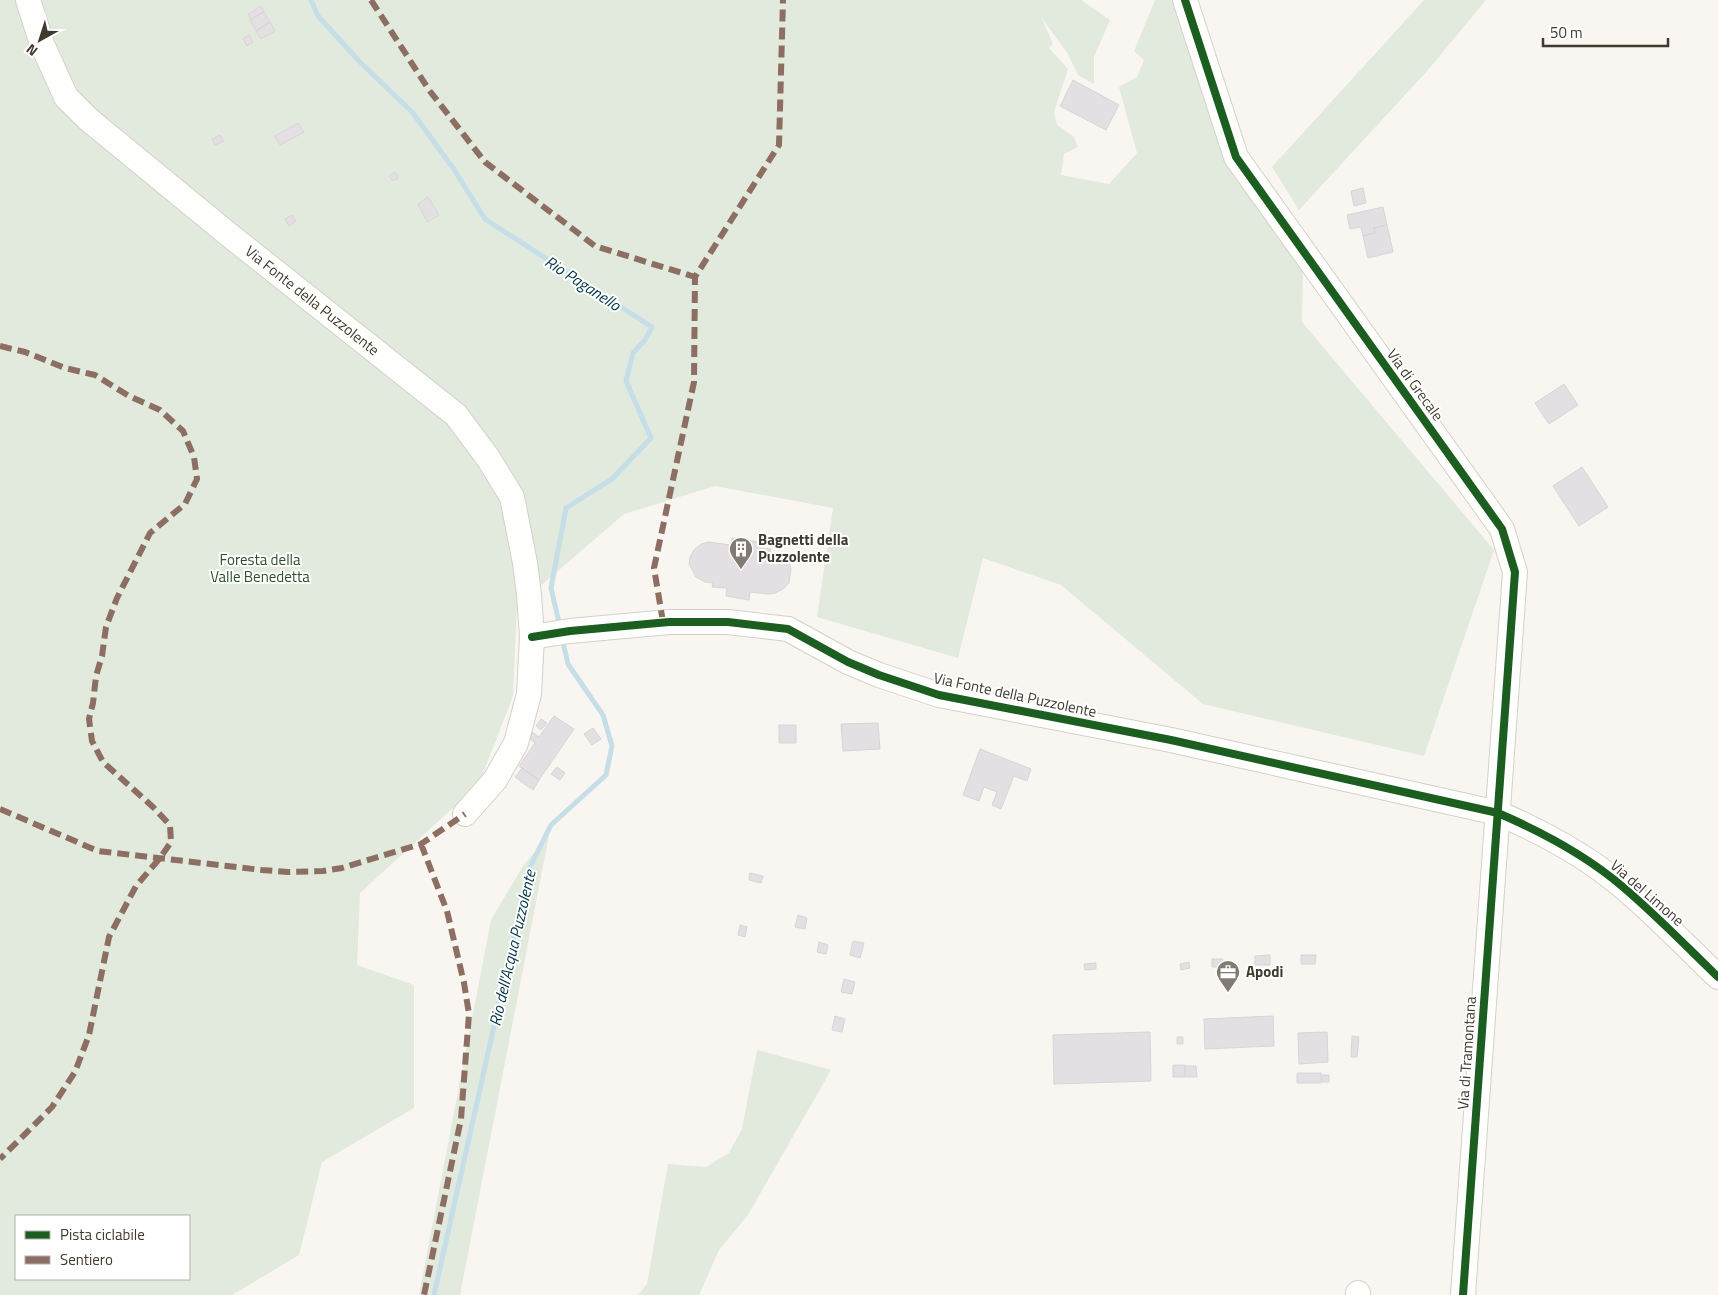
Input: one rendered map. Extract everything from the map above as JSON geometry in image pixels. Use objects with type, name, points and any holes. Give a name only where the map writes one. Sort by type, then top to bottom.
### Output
[{"type":"street","name":"Via Fonte della Puzzolente","points":[[28,0],[42,44],[66,97],[88,119],[228,234],[456,415],[488,458],[512,497],[525,563],[532,636],[529,694],[516,743],[495,780],[465,814]]},
{"type":"street","name":"Via di Grecale","points":[[1185,0],[1236,157],[1502,529],[1515,572],[1498,813]]},
{"type":"street","name":"Via Fonte della Puzzolente","points":[[532,636],[669,622],[728,622],[788,629],[848,662],[879,675],[939,695],[1171,740],[1498,813]]},
{"type":"street","name":"Via del Limone","points":[[1498,813],[1541,832],[1569,848],[1622,886],[1718,976]]},
{"type":"street","name":"Via di Tramontana","points":[[1463,1295],[1498,813]]},
{"type":"green space","name":"Foresta della Valle Benedetta","points":[[0,0],[1081,0],[1110,20],[1094,57],[1094,84],[1078,75],[1068,54],[1041,17],[1053,44],[1049,48],[1068,69],[1054,112],[1057,125],[1074,137],[1078,147],[1064,154],[1061,175],[1109,184],[1137,153],[1119,87],[1137,77],[1144,60],[1134,51],[1155,0],[1177,0],[1229,155],[1303,268],[1302,322],[1494,550],[1424,756],[1203,704],[1061,585],[983,558],[958,658],[817,617],[833,508],[715,486],[624,514],[517,606],[513,696],[479,784],[360,893],[357,965],[414,985],[414,1108],[322,1162],[299,1255],[232,1295],[0,1295]]},
{"type":"green space","points":[[1424,0],[1486,0],[1428,70],[1299,210],[1272,167]]},
{"type":"green space","points":[[549,835],[460,1295],[419,1295],[491,920],[523,866]]},
{"type":"green space","points":[[757,1050],[831,1070],[748,1215],[719,1250],[699,1295],[638,1295],[647,1284],[668,1164],[706,1167],[729,1153],[742,1129]]},
{"type":"building","points":[[261,6],[264,12],[251,19],[248,14]]},
{"type":"building","points":[[264,12],[270,22],[256,31],[250,20]]},
{"type":"building","points":[[270,22],[275,31],[261,39],[256,31]]},
{"type":"building","points":[[249,35],[253,42],[247,46],[243,39]]},
{"type":"building","points":[[1073,80],[1119,105],[1106,130],[1060,106]]},
{"type":"building","points":[[298,123],[304,132],[280,145],[275,136]]},
{"type":"building","points":[[220,135],[224,141],[215,145],[212,139]]},
{"type":"building","points":[[395,172],[398,178],[393,181],[389,176]]},
{"type":"building","points":[[1363,188],[1366,203],[1354,206],[1351,191]]},
{"type":"building","points":[[428,197],[439,215],[427,222],[418,204]]},
{"type":"building","points":[[1383,207],[1387,225],[1374,228],[1375,233],[1363,236],[1361,227],[1350,229],[1347,215]]},
{"type":"building","points":[[292,215],[296,221],[289,226],[285,219]]},
{"type":"building","points":[[1387,225],[1393,252],[1368,258],[1363,236],[1375,233],[1374,228]]},
{"type":"building","points":[[1564,384],[1578,405],[1549,424],[1535,403]]},
{"type":"building","points":[[1582,467],[1608,507],[1579,526],[1553,486]]},
{"type":"building","name":"Bagnetti della Puzzolente","points":[[732,538],[760,542],[759,548],[771,549],[770,552],[783,556],[789,562],[791,569],[789,583],[775,593],[750,592],[749,600],[726,596],[727,588],[712,587],[713,583],[705,582],[696,577],[689,564],[694,550],[701,544],[708,542],[731,545]]},
{"type":"building","points":[[554,716],[574,729],[539,780],[519,766],[535,743],[529,738],[532,732],[539,737]]},
{"type":"building","points":[[541,719],[547,723],[541,730],[536,726]]},
{"type":"building","points":[[878,723],[880,749],[843,751],[841,724]]},
{"type":"building","points":[[779,725],[796,725],[796,743],[779,743]]},
{"type":"building","points":[[593,728],[601,739],[592,745],[584,734]]},
{"type":"building","points":[[980,749],[1031,769],[1027,781],[1014,776],[1001,809],[992,805],[997,792],[984,787],[979,801],[963,795]]},
{"type":"building","points":[[557,767],[565,773],[560,780],[551,774]]},
{"type":"building","points":[[522,768],[539,780],[533,790],[515,777]]},
{"type":"building","points":[[750,873],[763,876],[761,883],[749,880]]},
{"type":"building","points":[[798,915],[807,918],[805,929],[795,927]]},
{"type":"building","points":[[740,925],[747,927],[745,937],[738,935]]},
{"type":"building","points":[[853,941],[864,943],[860,958],[850,955]]},
{"type":"building","points":[[819,942],[828,945],[826,954],[817,952]]},
{"type":"building","points":[[1270,955],[1270,965],[1255,965],[1255,956]]},
{"type":"building","points":[[1301,955],[1316,955],[1315,964],[1301,964]]},
{"type":"building","points":[[1212,959],[1223,959],[1223,967],[1212,967]]},
{"type":"building","points":[[1189,962],[1190,968],[1181,970],[1180,964]]},
{"type":"building","points":[[1096,963],[1096,969],[1085,970],[1084,964]]},
{"type":"building","points":[[844,979],[855,982],[852,994],[841,992]]},
{"type":"building","points":[[835,1016],[845,1019],[842,1032],[832,1030]]},
{"type":"building","points":[[1273,1016],[1274,1046],[1205,1049],[1204,1019]]},
{"type":"building","points":[[1150,1032],[1151,1081],[1054,1084],[1053,1035]]},
{"type":"building","points":[[1327,1032],[1328,1062],[1299,1064],[1298,1033]]},
{"type":"building","points":[[1352,1036],[1359,1037],[1357,1057],[1351,1057]]},
{"type":"building","points":[[1177,1037],[1183,1037],[1183,1044],[1177,1044]]},
{"type":"building","points":[[1173,1065],[1185,1065],[1185,1077],[1173,1077]]},
{"type":"building","points":[[1185,1066],[1196,1066],[1197,1077],[1185,1077]]},
{"type":"building","points":[[1297,1073],[1321,1073],[1321,1083],[1297,1083]]},
{"type":"building","points":[[1322,1075],[1329,1075],[1329,1082],[1322,1082]]},
{"type":"waterway","name":"Rio Paganello","points":[[311,0],[318,16],[359,61],[412,112],[453,168],[485,219],[652,327],[645,340],[633,353],[626,381],[651,438],[612,479],[566,508],[551,588],[560,627]]},
{"type":"waterway","name":"Rio dell'Acqua Puzzolente","points":[[434,1295],[529,869],[551,825],[606,775],[612,746],[603,715],[568,664],[562,638]]},
{"type":"marked path","points":[[371,0],[429,90],[485,162],[595,246],[695,277]]},
{"type":"marked path","points":[[663,622],[654,568],[694,382],[695,277],[779,145],[783,0]]},
{"type":"marked path","points":[[0,346],[25,352],[65,368],[95,375],[129,396],[160,410],[183,431],[194,457],[197,479],[185,504],[150,533],[117,598],[106,627],[89,719],[92,741],[103,762],[170,825],[171,842],[136,886],[109,937],[89,1035],[75,1072],[52,1107],[0,1159]]},
{"type":"marked path","points":[[0,809],[98,851],[288,872],[323,871],[342,868],[421,844],[465,814]]},
{"type":"marked path","points":[[421,844],[447,911],[464,983],[469,1014],[461,1119],[424,1295]]},
{"type":"cycle path","points":[[1185,0],[1236,157],[1502,529],[1515,572],[1463,1295]]},
{"type":"cycle path","points":[[532,637],[570,631],[669,622],[728,622],[788,629],[848,662],[879,675],[939,695],[1171,740],[1498,813],[1563,845],[1609,875],[1718,977]]},
{"type":"place","name":"Bagnetti della Puzzolente","points":[[741,570]]},
{"type":"place","name":"Apodi","points":[[1228,993]]}]
